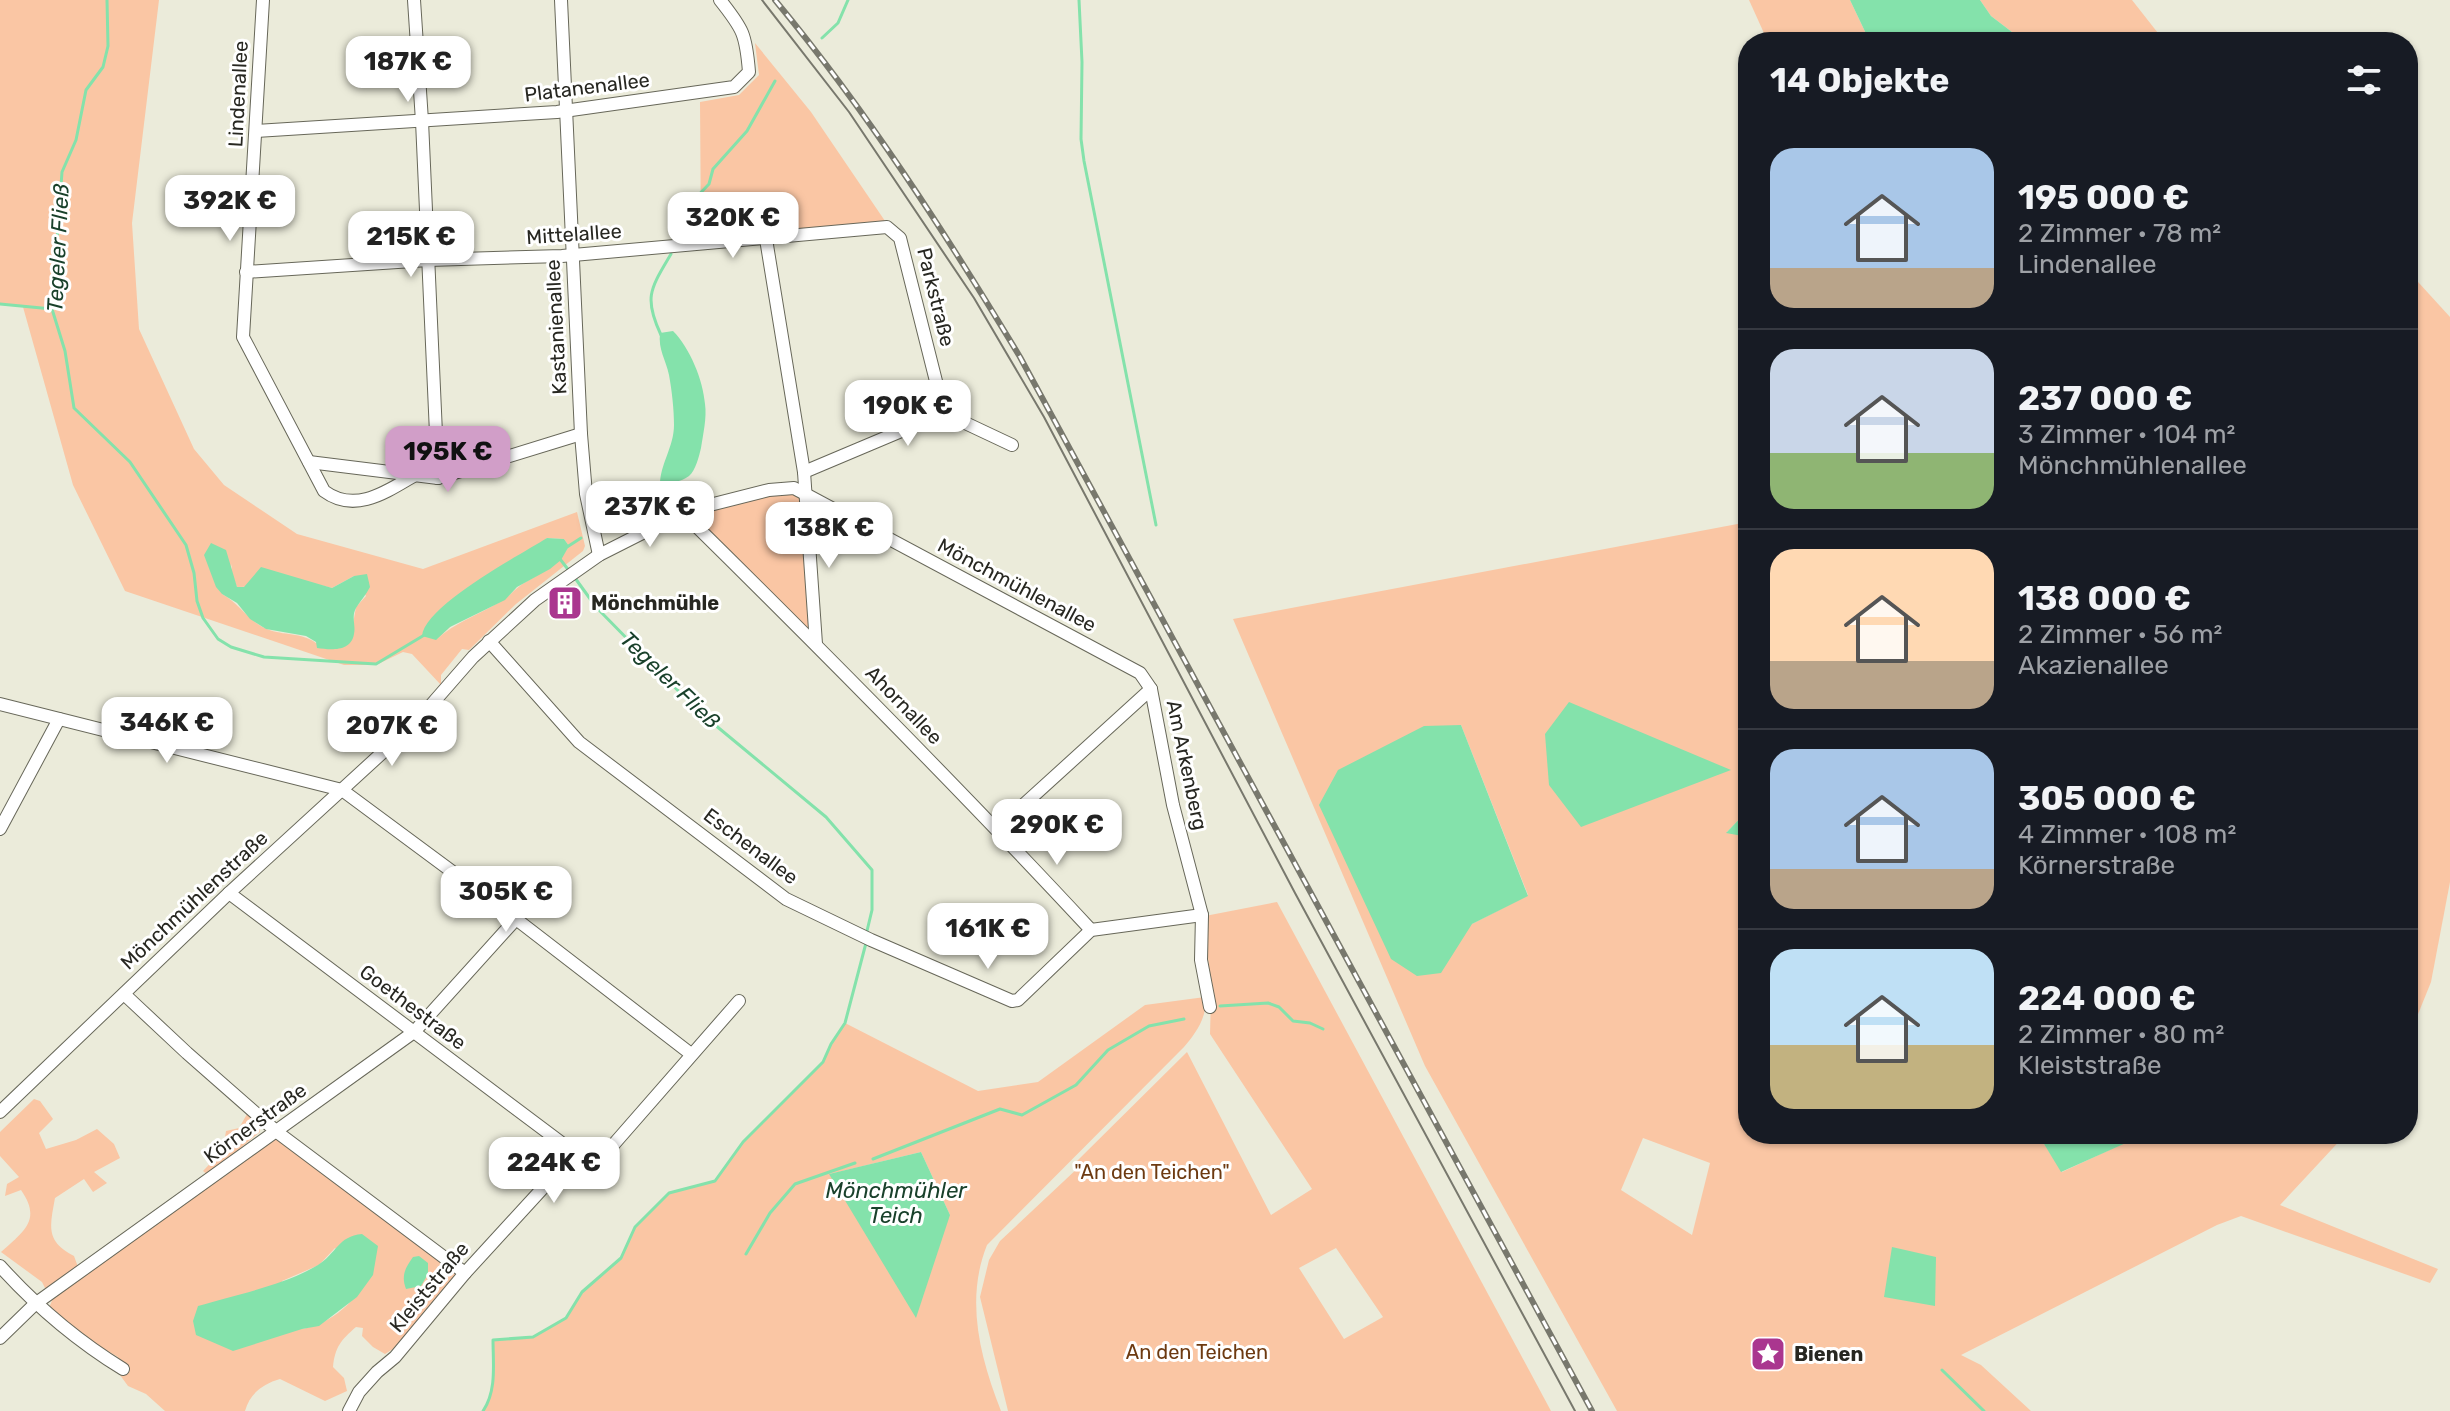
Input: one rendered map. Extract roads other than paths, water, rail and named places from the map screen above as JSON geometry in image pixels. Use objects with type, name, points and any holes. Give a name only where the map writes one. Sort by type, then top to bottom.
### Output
[{"type":"street","name":"Lindenallee","points":[[263,0],[243,337],[324,491],[335,499],[352,503],[390,490],[415,475]]},
{"type":"street","points":[[414,0],[438,478]]},
{"type":"street","name":"Kastanienallee","points":[[561,0],[581,434],[586,494],[599,555]]},
{"type":"street","name":"Platanenallee","points":[[256,131],[492,118],[734,87],[749,72],[747,49],[741,26],[720,0]]},
{"type":"street","name":"Mittelallee","points":[[246,272],[428,260],[573,255],[887,227],[900,238]]},
{"type":"street","name":"Parkstraße","points":[[900,238],[944,413]]},
{"type":"street","points":[[766,239],[807,496],[816,644]]},
{"type":"street","points":[[804,472],[944,413],[1012,445]]},
{"type":"street","points":[[309,462],[438,478],[581,434]]},
{"type":"street","name":"Mönchmühlenallee","points":[[418,720],[489,641],[570,574],[599,555],[686,511],[769,490],[794,488],[1140,673],[1151,689]]},
{"type":"street","name":"Ahornallee","points":[[686,511],[690,520],[997,829],[1091,930]]},
{"type":"street","name":"Eschenallee","points":[[489,641],[579,742],[786,899],[866,938],[1012,1001],[1018,1000],[1091,930]]},
{"type":"street","name":"Am Arkenberg","points":[[997,829],[1151,689]]},
{"type":"street","name":"Am Arkenberg","points":[[1151,689],[1173,805],[1202,915],[1201,960],[1210,1007]]},
{"type":"street","points":[[0,704],[342,790],[691,1054]]},
{"type":"street","points":[[0,829],[59,719]]},
{"type":"street","name":"Mönchmühlenstraße","points":[[0,1112],[229,893],[418,720]]},
{"type":"street","name":"Goethestraße","points":[[229,893],[575,1153]]},
{"type":"street","points":[[1091,930],[1202,915]]},
{"type":"street","name":"Körnerstraße","points":[[0,1338],[35,1304],[414,1032],[516,919]]},
{"type":"street","points":[[124,994],[277,1132],[465,1273]]},
{"type":"street","points":[[575,1153],[587,1161],[600,1160],[739,1001]]},
{"type":"street","name":"Kleiststraße","points":[[349,1411],[359,1392],[410,1340],[465,1273],[575,1153]]},
{"type":"street","points":[[0,1266],[35,1304],[87,1346],[123,1369]]},
{"type":"water","points":[[1850,0],[1980,0],[1991,16],[2012,32],[1865,32]]},
{"type":"water","points":[[673,331],[685,346],[698,375],[704,395],[705,420],[699,455],[689,476],[660,485],[674,425],[671,387],[661,350],[660,333]]},
{"type":"water","points":[[547,538],[564,539],[569,546],[561,560],[550,569],[517,587],[505,600],[450,627],[436,640],[422,636],[427,624],[456,596]]},
{"type":"water","points":[[211,543],[226,550],[237,587],[244,587],[261,567],[332,588],[354,576],[367,574],[370,587],[355,611],[352,640],[345,647],[317,648],[316,642],[306,636],[266,629],[250,619],[237,603],[216,587],[204,555]]},
{"type":"water","points":[[1569,702],[1731,770],[1581,827],[1549,785],[1545,734]]},
{"type":"water","points":[[1461,725],[1528,896],[1472,924],[1441,973],[1417,976],[1391,959],[1319,805],[1338,770],[1424,726]]},
{"type":"water","points":[[1738,820],[1738,835],[1726,833]]},
{"type":"water","points":[[2044,1144],[2124,1144],[2061,1172]]},
{"type":"water","name":"Mönchmühler Teich","points":[[921,1152],[950,1215],[916,1318],[829,1174]]},
{"type":"water","points":[[362,1234],[378,1246],[373,1275],[357,1297],[319,1326],[233,1351],[196,1335],[193,1321],[198,1306],[260,1289],[305,1272],[324,1261],[348,1238]]},
{"type":"water","points":[[1892,1247],[1936,1257],[1935,1306],[1884,1297]]},
{"type":"water","points":[[419,1256],[428,1263],[428,1274],[421,1286],[406,1289],[406,1269],[413,1257]]},
{"type":"waterway","name":"Tegeler Fließ","points":[[107,0],[108,46],[103,67],[86,90],[76,140],[62,172],[52,309],[65,351],[74,408],[130,462],[186,545],[194,573],[197,601],[203,618],[218,639],[231,647],[264,657],[376,664],[426,634]]},
{"type":"waterway","points":[[822,38],[838,23],[848,0]]},
{"type":"waterway","points":[[1079,0],[1084,161],[1156,525]]},
{"type":"waterway","points":[[678,240],[679,228],[685,227],[691,220],[690,204],[709,184],[713,169],[747,131],[775,81]]},
{"type":"waterway","points":[[661,335],[652,311],[652,293],[671,254]]},
{"type":"waterway","points":[[0,304],[52,309]]},
{"type":"waterway","points":[[604,522],[660,485]]},
{"type":"waterway","points":[[567,547],[581,538]]},
{"type":"waterway","name":"Tegeler Fließ","points":[[560,559],[570,572]]},
{"type":"waterway","name":"Tegeler Fließ","points":[[575,578],[596,607],[697,710],[826,817],[872,870],[872,910],[866,935]]},
{"type":"waterway","name":"Tegeler Fließ","points":[[483,1411],[492,1386],[493,1340],[533,1337],[566,1318],[582,1292],[621,1258],[635,1227],[669,1193],[715,1181],[743,1142],[823,1062],[845,1023],[866,943]]},
{"type":"waterway","points":[[1220,1006],[1268,1003],[1279,1007],[1293,1021],[1310,1023],[1323,1029]]},
{"type":"waterway","points":[[873,1159],[1000,1109],[1022,1115],[1076,1085],[1108,1050],[1149,1026],[1184,1019]]},
{"type":"waterway","points":[[746,1254],[770,1213],[795,1184],[855,1163]]},
{"type":"waterway","points":[[1942,1370],[1984,1411]]},
{"type":"tram line","points":[[762,0],[849,112],[974,298],[1044,417],[1295,893],[1575,1411]]},
{"type":"railway","points":[[775,0],[842,85],[904,174],[1020,357],[1592,1411]]},
{"type":"place","name":"Mönchmühle","points":[[565,603]]},
{"type":"place","name":"Bienen","points":[[1768,1354]]},
{"type":"park label","name":"\"An den Teichen\"","points":[[1152,1172]]},
{"type":"park label","name":"An den Teichen","points":[[1197,1352]]}]
